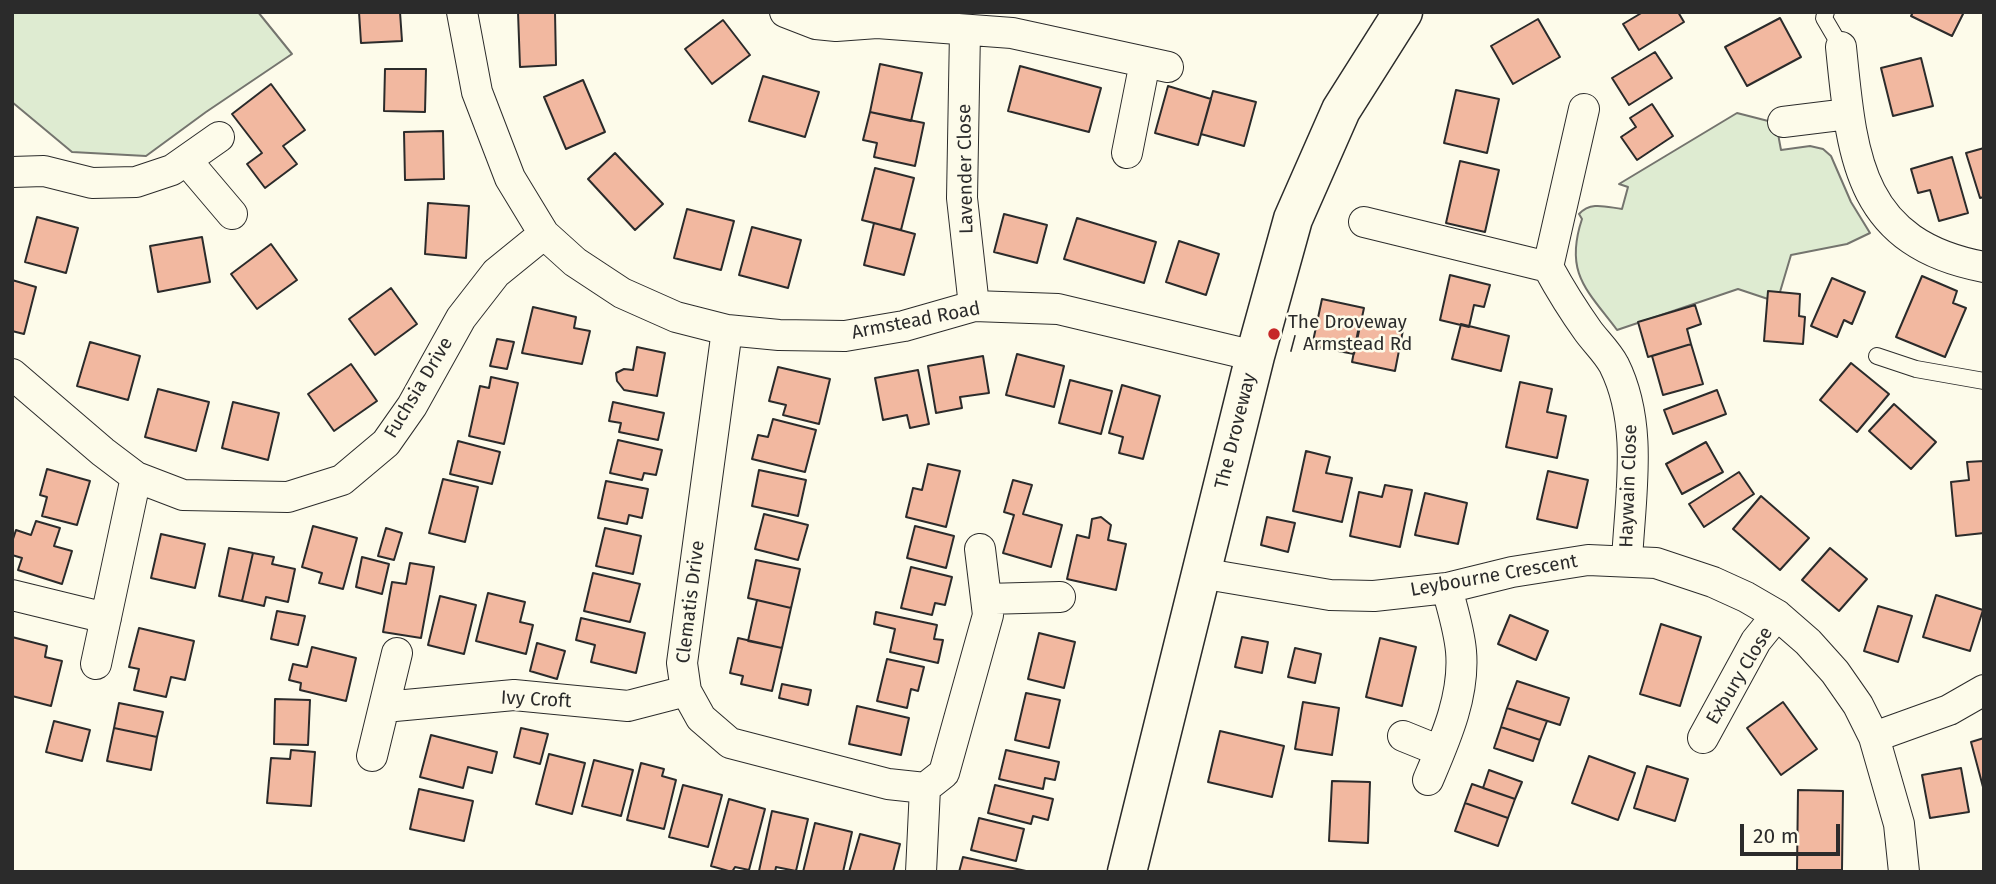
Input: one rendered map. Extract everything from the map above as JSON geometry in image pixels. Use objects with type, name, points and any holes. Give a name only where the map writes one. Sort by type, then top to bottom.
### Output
[{"type":"street","name":"Armstead Road","points":[[462,12],[477,92],[510,178],[544,234],[575,262],[622,293],[676,317],[727,331],[845,336],[904,326],[974,306],[1058,309],[1255,356]]},
{"type":"street","points":[[785,12],[816,24],[836,26],[877,23],[965,31],[1012,23],[1156,64],[1127,153]]},
{"type":"street","name":"The Droveway","points":[[1127,872],[1255,356],[1298,207],[1341,110],[1403,12]]},
{"type":"street","name":"Lavender Close","points":[[965,31],[962,198],[974,306]]},
{"type":"street","points":[[1841,47],[1848,114],[1864,180],[1878,208],[1893,226],[1936,255],[1984,267]]},
{"type":"street","points":[[1364,222],[1548,267],[1584,109]]},
{"type":"street","points":[[1783,122],[1848,114]]},
{"type":"street","points":[[12,172],[44,172],[92,183],[136,182],[172,170],[219,137]]},
{"type":"street","points":[[187,161],[232,214]]},
{"type":"street","name":"Fuchsia Drive","points":[[12,374],[136,477],[183,495],[288,497],[342,480],[386,443],[412,406],[461,318],[496,273],[544,234]]},
{"type":"street","name":"Haywain Close","points":[[1548,267],[1567,301],[1612,362],[1624,389],[1631,415],[1633,450],[1627,561]]},
{"type":"street","name":"Clematis Drive","points":[[727,331],[682,663],[686,691],[701,718],[730,743],[888,784],[925,788]]},
{"type":"street","points":[[96,664],[136,477]]},
{"type":"street","points":[[921,872],[925,788],[944,773],[988,615],[980,549]]},
{"type":"street","name":"Leybourne Crescent","points":[[1200,573],[1330,595],[1374,596],[1447,588],[1547,565],[1588,560],[1627,561],[1656,563],[1681,570],[1746,597],[1777,615],[1808,642],[1858,705],[1874,737],[1899,824],[1904,872]]},
{"type":"street","points":[[1428,780],[1457,705],[1461,672],[1461,652],[1447,588]]},
{"type":"street","points":[[12,595],[106,618]]},
{"type":"street","points":[[986,599],[1060,597]]},
{"type":"street","name":"Exbury Close","points":[[1703,738],[1756,641],[1777,615]]},
{"type":"street","points":[[372,756],[397,653]]},
{"type":"street","points":[[1874,737],[1949,710],[1984,690]]},
{"type":"street","name":"Ivy Croft","points":[[384,707],[514,695],[628,706],[686,691]]},
{"type":"street","points":[[1403,736],[1440,751]]},
{"type":"lane","points":[[1826,12],[1824,18],[1841,47]]},
{"type":"lane","points":[[1877,356],[1916,369],[1984,381]]},
{"type":"green space","points":[[12,12],[258,12],[292,54],[146,156],[72,152],[12,102]]},
{"type":"green space","points":[[1737,113],[1776,123],[1781,150],[1810,146],[1823,149],[1831,156],[1851,202],[1870,233],[1847,244],[1791,255],[1777,302],[1738,289],[1617,330],[1588,292],[1577,267],[1577,238],[1582,219],[1579,214],[1594,206],[1622,209],[1628,187],[1619,184]]},
{"type":"building","points":[[359,12],[400,12],[402,41],[361,43]]},
{"type":"building","points":[[518,12],[555,12],[556,65],[520,67]]},
{"type":"building","points":[[1643,12],[1678,12],[1684,22],[1639,50],[1623,24]]},
{"type":"building","points":[[1913,12],[1964,12],[1952,36],[1911,16]]},
{"type":"building","points":[[1780,18],[1801,57],[1747,86],[1725,47]]},
{"type":"building","points":[[1538,19],[1560,57],[1513,84],[1491,46]]},
{"type":"building","points":[[723,20],[750,55],[712,84],[685,49]]},
{"type":"building","points":[[1655,52],[1672,78],[1629,105],[1612,78]]},
{"type":"building","points":[[1921,58],[1933,106],[1893,116],[1881,68]]},
{"type":"building","points":[[880,64],[922,73],[911,121],[870,112]]},
{"type":"building","points":[[1020,66],[1101,88],[1089,132],[1008,111]]},
{"type":"building","points":[[385,69],[426,69],[425,112],[384,111]]},
{"type":"building","points":[[763,76],[819,92],[805,137],[749,121]]},
{"type":"building","points":[[583,80],[605,132],[566,149],[544,97]]},
{"type":"building","points":[[271,84],[305,130],[283,146],[297,164],[265,188],[247,164],[262,153],[232,114]]},
{"type":"building","points":[[1168,86],[1211,99],[1198,145],[1155,133]]},
{"type":"building","points":[[1456,90],[1499,99],[1487,153],[1444,143]]},
{"type":"building","points":[[1213,91],[1256,102],[1244,146],[1201,134]]},
{"type":"building","points":[[1652,104],[1673,136],[1637,160],[1621,137],[1636,127],[1630,118]]},
{"type":"building","points":[[870,112],[924,123],[915,166],[874,157],[877,143],[863,140]]},
{"type":"building","points":[[443,131],[444,179],[405,180],[404,132]]},
{"type":"building","points":[[1984,148],[1984,197],[1980,198],[1966,153]]},
{"type":"building","points":[[615,153],[663,204],[635,230],[588,179]]},
{"type":"building","points":[[1952,157],[1968,213],[1939,221],[1930,190],[1918,193],[1911,169]]},
{"type":"building","points":[[1460,161],[1499,170],[1485,232],[1446,223]]},
{"type":"building","points":[[875,168],[914,178],[901,230],[862,220]]},
{"type":"building","points":[[428,203],[469,206],[466,258],[425,254]]},
{"type":"building","points":[[687,209],[734,221],[721,270],[674,258]]},
{"type":"building","points":[[1004,214],[1047,225],[1037,263],[994,252]]},
{"type":"building","points":[[37,217],[78,228],[66,273],[25,262]]},
{"type":"building","points":[[1077,218],[1156,242],[1144,283],[1064,259]]},
{"type":"building","points":[[874,223],[915,234],[904,275],[864,265]]},
{"type":"building","points":[[752,227],[801,240],[788,288],[739,275]]},
{"type":"building","points":[[202,237],[210,282],[158,292],[150,246]]},
{"type":"building","points":[[1179,241],[1219,254],[1206,295],[1166,282]]},
{"type":"building","points":[[271,244],[297,280],[257,309],[231,274]]},
{"type":"building","points":[[1450,275],[1490,285],[1484,307],[1474,305],[1469,327],[1440,320]]},
{"type":"building","points":[[1922,276],[1957,291],[1953,303],[1966,308],[1945,357],[1896,337]]},
{"type":"building","points":[[1832,278],[1865,292],[1852,324],[1844,320],[1837,337],[1811,326]]},
{"type":"building","points":[[12,280],[36,287],[24,334],[12,331]]},
{"type":"building","points":[[391,288],[417,324],[375,355],[349,319]]},
{"type":"building","points":[[1768,291],[1800,294],[1799,316],[1805,317],[1803,344],[1764,341]]},
{"type":"building","points":[[1322,299],[1364,308],[1354,354],[1312,346]]},
{"type":"building","points":[[1695,305],[1701,324],[1687,329],[1691,344],[1648,357],[1638,322]]},
{"type":"building","points":[[533,307],[576,317],[574,328],[590,331],[582,364],[522,353]]},
{"type":"building","points":[[1360,321],[1403,330],[1395,371],[1352,362]]},
{"type":"building","points":[[1461,324],[1509,336],[1501,371],[1452,359]]},
{"type":"building","points":[[497,339],[514,342],[507,369],[490,366]]},
{"type":"building","points":[[90,342],[140,356],[128,400],[77,386]]},
{"type":"building","points":[[1691,344],[1703,384],[1663,395],[1652,356]]},
{"type":"building","points":[[637,347],[665,353],[657,396],[624,390],[617,381],[616,373],[624,369],[633,370]]},
{"type":"building","points":[[1017,354],[1064,366],[1054,407],[1006,395]]},
{"type":"building","points":[[983,356],[989,393],[960,397],[962,408],[936,413],[928,366]]},
{"type":"building","points":[[1851,363],[1889,394],[1857,432],[1820,400]]},
{"type":"building","points":[[351,364],[377,401],[334,431],[308,394]]},
{"type":"building","points":[[778,367],[830,379],[819,424],[783,415],[786,405],[769,401]]},
{"type":"building","points":[[918,370],[929,424],[910,428],[907,415],[883,420],[875,378]]},
{"type":"building","points":[[491,377],[518,383],[504,444],[469,436],[480,386],[489,388]]},
{"type":"building","points":[[1070,380],[1112,391],[1101,434],[1059,423]]},
{"type":"building","points":[[1520,382],[1552,389],[1547,412],[1566,416],[1557,458],[1506,447]]},
{"type":"building","points":[[1122,385],[1160,396],[1143,459],[1119,453],[1123,437],[1109,433]]},
{"type":"building","points":[[158,389],[209,402],[196,451],[145,437]]},
{"type":"building","points":[[1717,390],[1726,414],[1673,434],[1664,410]]},
{"type":"building","points":[[233,402],[279,413],[268,460],[222,448]]},
{"type":"building","points":[[613,402],[664,413],[658,440],[619,432],[621,423],[609,421]]},
{"type":"building","points":[[1894,404],[1936,442],[1911,469],[1869,431]]},
{"type":"building","points":[[773,419],[816,430],[805,472],[752,459],[758,435],[768,437]]},
{"type":"building","points":[[618,440],[662,450],[656,475],[644,473],[642,480],[610,473]]},
{"type":"building","points":[[458,441],[500,452],[492,484],[450,474]]},
{"type":"building","points":[[1706,442],[1723,472],[1682,494],[1666,464]]},
{"type":"building","points":[[1306,451],[1330,457],[1326,473],[1352,478],[1342,522],[1293,511]]},
{"type":"building","points":[[1984,461],[1984,533],[1956,536],[1951,482],[1969,480],[1967,462]]},
{"type":"building","points":[[928,464],[960,471],[946,527],[906,517],[913,488],[922,490]]},
{"type":"building","points":[[47,469],[90,481],[77,525],[42,516],[47,497],[40,495]]},
{"type":"building","points":[[759,470],[806,480],[798,516],[752,506]]},
{"type":"building","points":[[1548,471],[1588,480],[1577,528],[1537,519]]},
{"type":"building","points":[[1739,472],[1754,494],[1704,527],[1689,504]]},
{"type":"building","points":[[443,479],[478,487],[465,542],[429,533]]},
{"type":"building","points":[[1013,480],[1032,485],[1023,514],[1062,525],[1051,567],[1003,553],[1014,515],[1004,512]]},
{"type":"building","points":[[606,481],[648,489],[642,518],[629,515],[627,524],[598,518]]},
{"type":"building","points":[[1385,485],[1412,490],[1400,547],[1350,536],[1359,492],[1382,497]]},
{"type":"building","points":[[1425,493],[1467,503],[1458,544],[1415,535]]},
{"type":"building","points":[[1761,496],[1809,538],[1780,570],[1733,529]]},
{"type":"building","points":[[764,514],[808,525],[798,560],[755,549]]},
{"type":"building","points":[[1101,517],[1111,525],[1108,540],[1126,544],[1116,590],[1067,579],[1077,535],[1089,538],[1092,519]]},
{"type":"building","points":[[1267,517],[1295,523],[1288,552],[1261,545]]},
{"type":"building","points":[[36,521],[60,528],[54,546],[72,551],[62,584],[18,570],[22,558],[12,555],[16,530],[31,535]]},
{"type":"building","points":[[313,526],[357,538],[343,589],[319,583],[322,573],[302,567]]},
{"type":"building","points":[[915,526],[954,536],[946,568],[907,558]]},
{"type":"building","points":[[386,528],[402,533],[394,560],[378,556]]},
{"type":"building","points":[[605,528],[641,536],[633,574],[596,566]]},
{"type":"building","points":[[161,534],[205,544],[195,588],[151,578]]},
{"type":"building","points":[[229,548],[253,553],[242,601],[219,596]]},
{"type":"building","points":[[1830,548],[1867,579],[1839,611],[1802,580]]},
{"type":"building","points":[[253,553],[274,557],[272,564],[295,569],[288,602],[266,597],[264,606],[242,601]]},
{"type":"building","points":[[362,557],[389,564],[382,594],[356,587]]},
{"type":"building","points":[[756,560],[800,569],[791,608],[748,598]]},
{"type":"building","points":[[410,563],[434,567],[421,638],[383,632],[392,582],[406,584]]},
{"type":"building","points":[[911,567],[952,577],[945,605],[935,603],[932,615],[901,608]]},
{"type":"building","points":[[593,573],[640,584],[630,622],[584,611]]},
{"type":"building","points":[[488,593],[525,602],[520,622],[533,625],[526,654],[476,641]]},
{"type":"building","points":[[1936,595],[1983,610],[1970,651],[1923,637]]},
{"type":"building","points":[[440,596],[476,605],[464,654],[428,645]]},
{"type":"building","points":[[757,600],[791,608],[782,648],[748,641]]},
{"type":"building","points":[[1878,606],[1912,616],[1898,662],[1864,651]]},
{"type":"building","points":[[277,611],[305,616],[298,645],[271,639]]},
{"type":"building","points":[[876,612],[937,625],[934,639],[943,640],[938,663],[890,652],[895,629],[874,624]]},
{"type":"building","points":[[1510,615],[1548,631],[1536,660],[1498,644]]},
{"type":"building","points":[[581,618],[645,633],[636,673],[591,662],[595,645],[576,640]]},
{"type":"building","points":[[1661,624],[1701,637],[1680,706],[1640,694]]},
{"type":"building","points":[[139,628],[194,641],[185,680],[171,677],[166,697],[134,690],[139,669],[129,667]]},
{"type":"building","points":[[1039,633],[1075,642],[1064,688],[1028,679]]},
{"type":"building","points":[[12,637],[47,646],[45,657],[62,661],[51,706],[12,696]]},
{"type":"building","points":[[1242,637],[1268,642],[1262,673],[1235,667]]},
{"type":"building","points":[[738,638],[782,648],[772,691],[741,684],[743,676],[730,673]]},
{"type":"building","points":[[1380,638],[1416,647],[1402,706],[1366,697]]},
{"type":"building","points":[[537,643],[565,651],[557,679],[530,671]]},
{"type":"building","points":[[312,647],[356,658],[346,701],[300,690],[301,683],[289,680],[293,664],[307,667]]},
{"type":"building","points":[[1295,648],[1321,654],[1315,683],[1288,677]]},
{"type":"building","points":[[887,659],[924,667],[918,691],[911,689],[907,708],[877,701]]},
{"type":"building","points":[[1517,681],[1569,698],[1560,725],[1507,708]]},
{"type":"building","points":[[782,684],[811,690],[808,705],[779,698]]},
{"type":"building","points":[[1026,693],[1060,700],[1049,748],[1015,740]]},
{"type":"building","points":[[275,699],[310,700],[308,745],[274,744]]},
{"type":"building","points":[[1303,702],[1339,708],[1332,755],[1295,749]]},
{"type":"building","points":[[1783,702],[1817,749],[1781,775],[1747,728]]},
{"type":"building","points":[[119,703],[163,712],[157,737],[114,728]]},
{"type":"building","points":[[857,706],[909,718],[901,755],[849,744]]},
{"type":"building","points":[[1507,708],[1547,721],[1540,740],[1501,727]]},
{"type":"building","points":[[54,721],[90,730],[82,761],[46,752]]},
{"type":"building","points":[[1501,727],[1540,740],[1533,761],[1494,748]]},
{"type":"building","points":[[114,728],[157,737],[151,770],[107,761]]},
{"type":"building","points":[[521,728],[548,734],[540,764],[514,757]]},
{"type":"building","points":[[1220,731],[1284,746],[1272,797],[1208,782]]},
{"type":"building","points":[[431,735],[497,752],[492,773],[468,767],[463,788],[420,777]]},
{"type":"building","points":[[1984,738],[1984,787],[1983,787],[1971,742]]},
{"type":"building","points":[[291,750],[315,752],[311,806],[267,803],[271,758],[290,759]]},
{"type":"building","points":[[1006,750],[1059,762],[1055,780],[1045,778],[1043,789],[999,779]]},
{"type":"building","points":[[549,754],[585,763],[572,814],[536,804]]},
{"type":"building","points":[[1589,756],[1635,773],[1618,820],[1572,803]]},
{"type":"building","points":[[594,760],[633,770],[621,816],[582,806]]},
{"type":"building","points":[[641,763],[664,769],[662,776],[676,780],[664,829],[627,820]]},
{"type":"building","points":[[1647,766],[1688,779],[1675,821],[1634,808]]},
{"type":"building","points":[[1961,768],[1969,812],[1930,818],[1922,775]]},
{"type":"building","points":[[1489,770],[1522,782],[1515,799],[1483,788]]},
{"type":"building","points":[[1332,781],[1370,782],[1368,843],[1329,841]]},
{"type":"building","points":[[1472,784],[1515,799],[1508,818],[1465,803]]},
{"type":"building","points":[[683,785],[722,795],[708,847],[669,837]]},
{"type":"building","points":[[995,785],[1053,799],[1048,820],[1033,816],[1031,824],[988,813]]},
{"type":"building","points":[[419,789],[473,801],[464,841],[410,829]]},
{"type":"building","points":[[1798,790],[1843,791],[1842,870],[1797,870]]},
{"type":"building","points":[[729,799],[765,809],[749,870],[735,867],[732,872],[711,866]]},
{"type":"building","points":[[1465,803],[1508,818],[1498,846],[1455,831]]},
{"type":"building","points":[[772,811],[808,819],[796,871],[776,867],[775,872],[759,871]]},
{"type":"building","points":[[979,818],[1024,829],[1016,861],[971,850]]},
{"type":"building","points":[[815,823],[852,832],[843,872],[803,872]]},
{"type":"building","points":[[860,834],[900,844],[893,872],[849,872]]},
{"type":"building","points":[[963,857],[1026,871],[959,872]]},
{"type":"place","name":"The Droveway / Armstead Rd","points":[[1274,334]]}]
